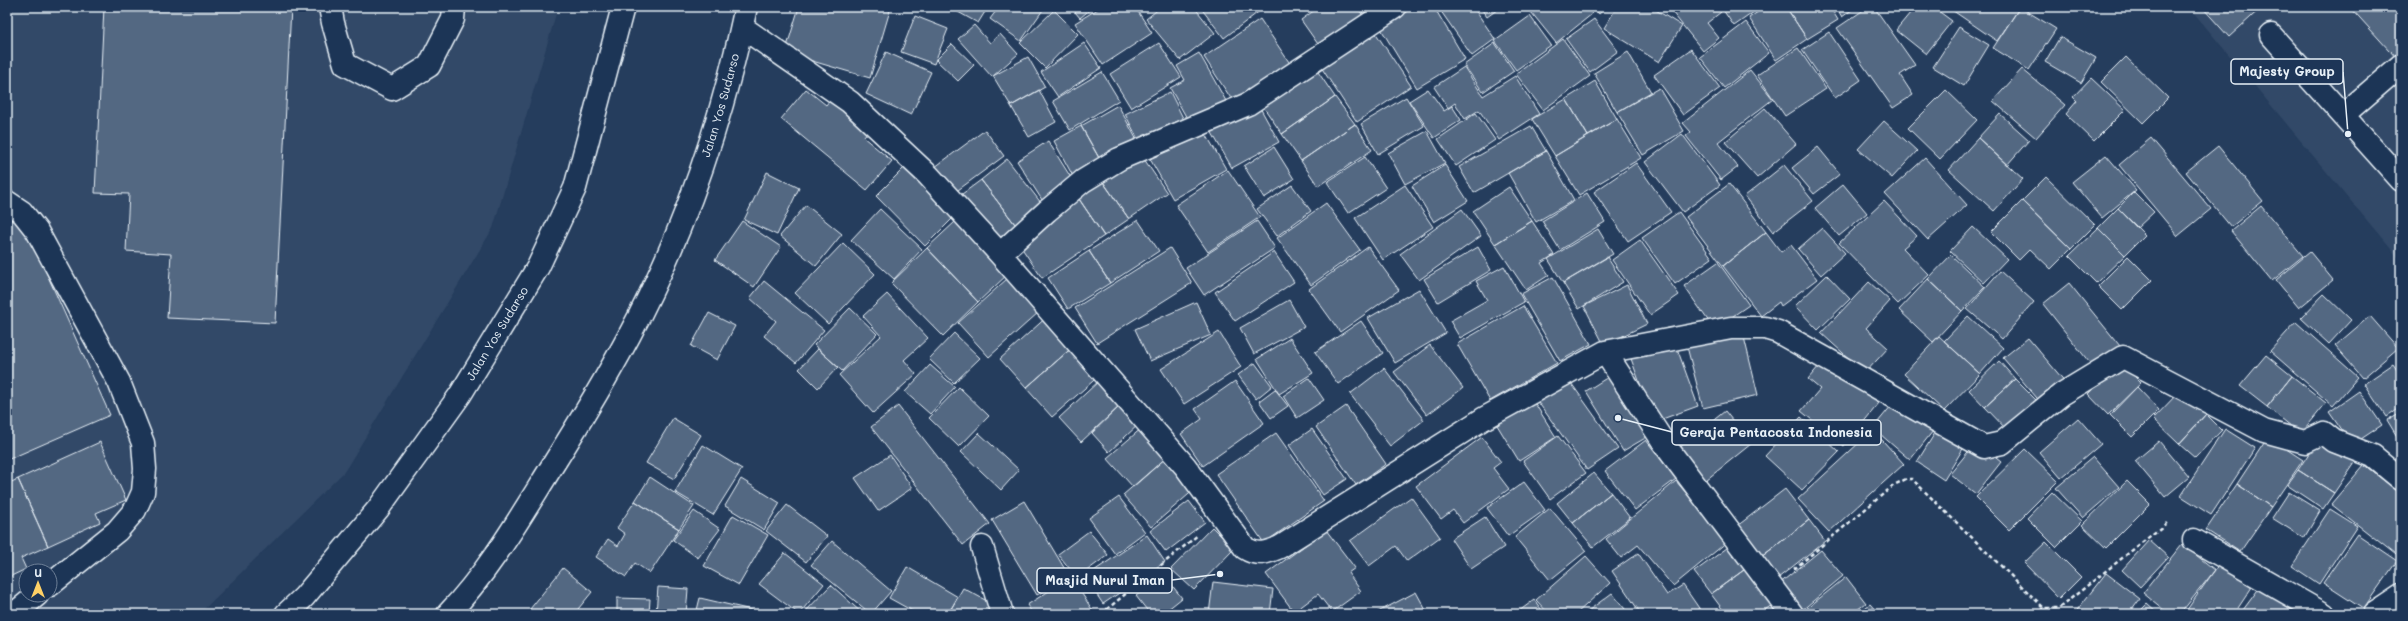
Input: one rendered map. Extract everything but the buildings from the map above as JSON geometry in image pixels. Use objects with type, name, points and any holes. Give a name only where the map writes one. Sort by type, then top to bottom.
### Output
[{"type":"street","points":[[330,7],[345,64],[392,89],[429,66],[453,19],[454,7]]},
{"type":"street","name":"Jalan Yos Sudarso","points":[[286,614],[304,597],[387,496],[460,395],[538,267],[575,188],[623,7]]},
{"type":"street","points":[[1000,254],[1047,210],[1083,181],[1119,159],[1248,104],[1395,7]]},
{"type":"street","points":[[744,17],[850,102],[928,176],[1000,254],[1185,466],[1220,517],[1245,548],[1256,554],[1270,552],[1483,419],[1605,352],[1731,328],[1765,328],[1778,332],[1984,447],[2002,443],[2062,394],[2123,357],[2264,432],[2305,442],[2324,433],[2334,441],[2373,456],[2401,480]]},
{"type":"street","name":"Jalan Yos Sudarso","points":[[448,614],[462,600],[503,545],[591,403],[630,334],[675,239],[699,177],[722,108],[744,17]]},
{"type":"street","points":[[2271,35],[2401,180]]},
{"type":"street","points":[[2343,115],[2401,65]]},
{"type":"street","points":[[7,202],[22,212],[37,231],[119,382],[142,443],[144,456],[145,469],[143,492],[135,510],[117,531],[58,579]]},
{"type":"street","points":[[1605,352],[1668,449],[1792,614]]},
{"type":"street","points":[[2194,540],[2324,614]]},
{"type":"street","points":[[982,547],[1002,614]]},
{"type":"street","points":[[2374,614],[2401,596]]},
{"type":"street","points":[[14,614],[27,603]]},
{"type":"path","points":[[1771,588],[1894,485],[1906,478],[1912,478],[2044,608]]},
{"type":"path","points":[[1101,614],[1220,517]]},
{"type":"path","points":[[2037,614],[2044,608],[2059,608],[2168,522]]},
{"type":"shaded area","points":[[7,7],[558,7],[493,228],[344,472],[199,614],[7,614]]},
{"type":"shaded area","points":[[2189,7],[2401,7],[2401,261]]},
{"type":"place","name":"Majesty Group","points":[[2348,134]]},
{"type":"place","name":"Geraja Pentacosta Indonesia","points":[[1618,418]]},
{"type":"place","name":"Masjid Nurul Iman","points":[[1220,574]]}]
